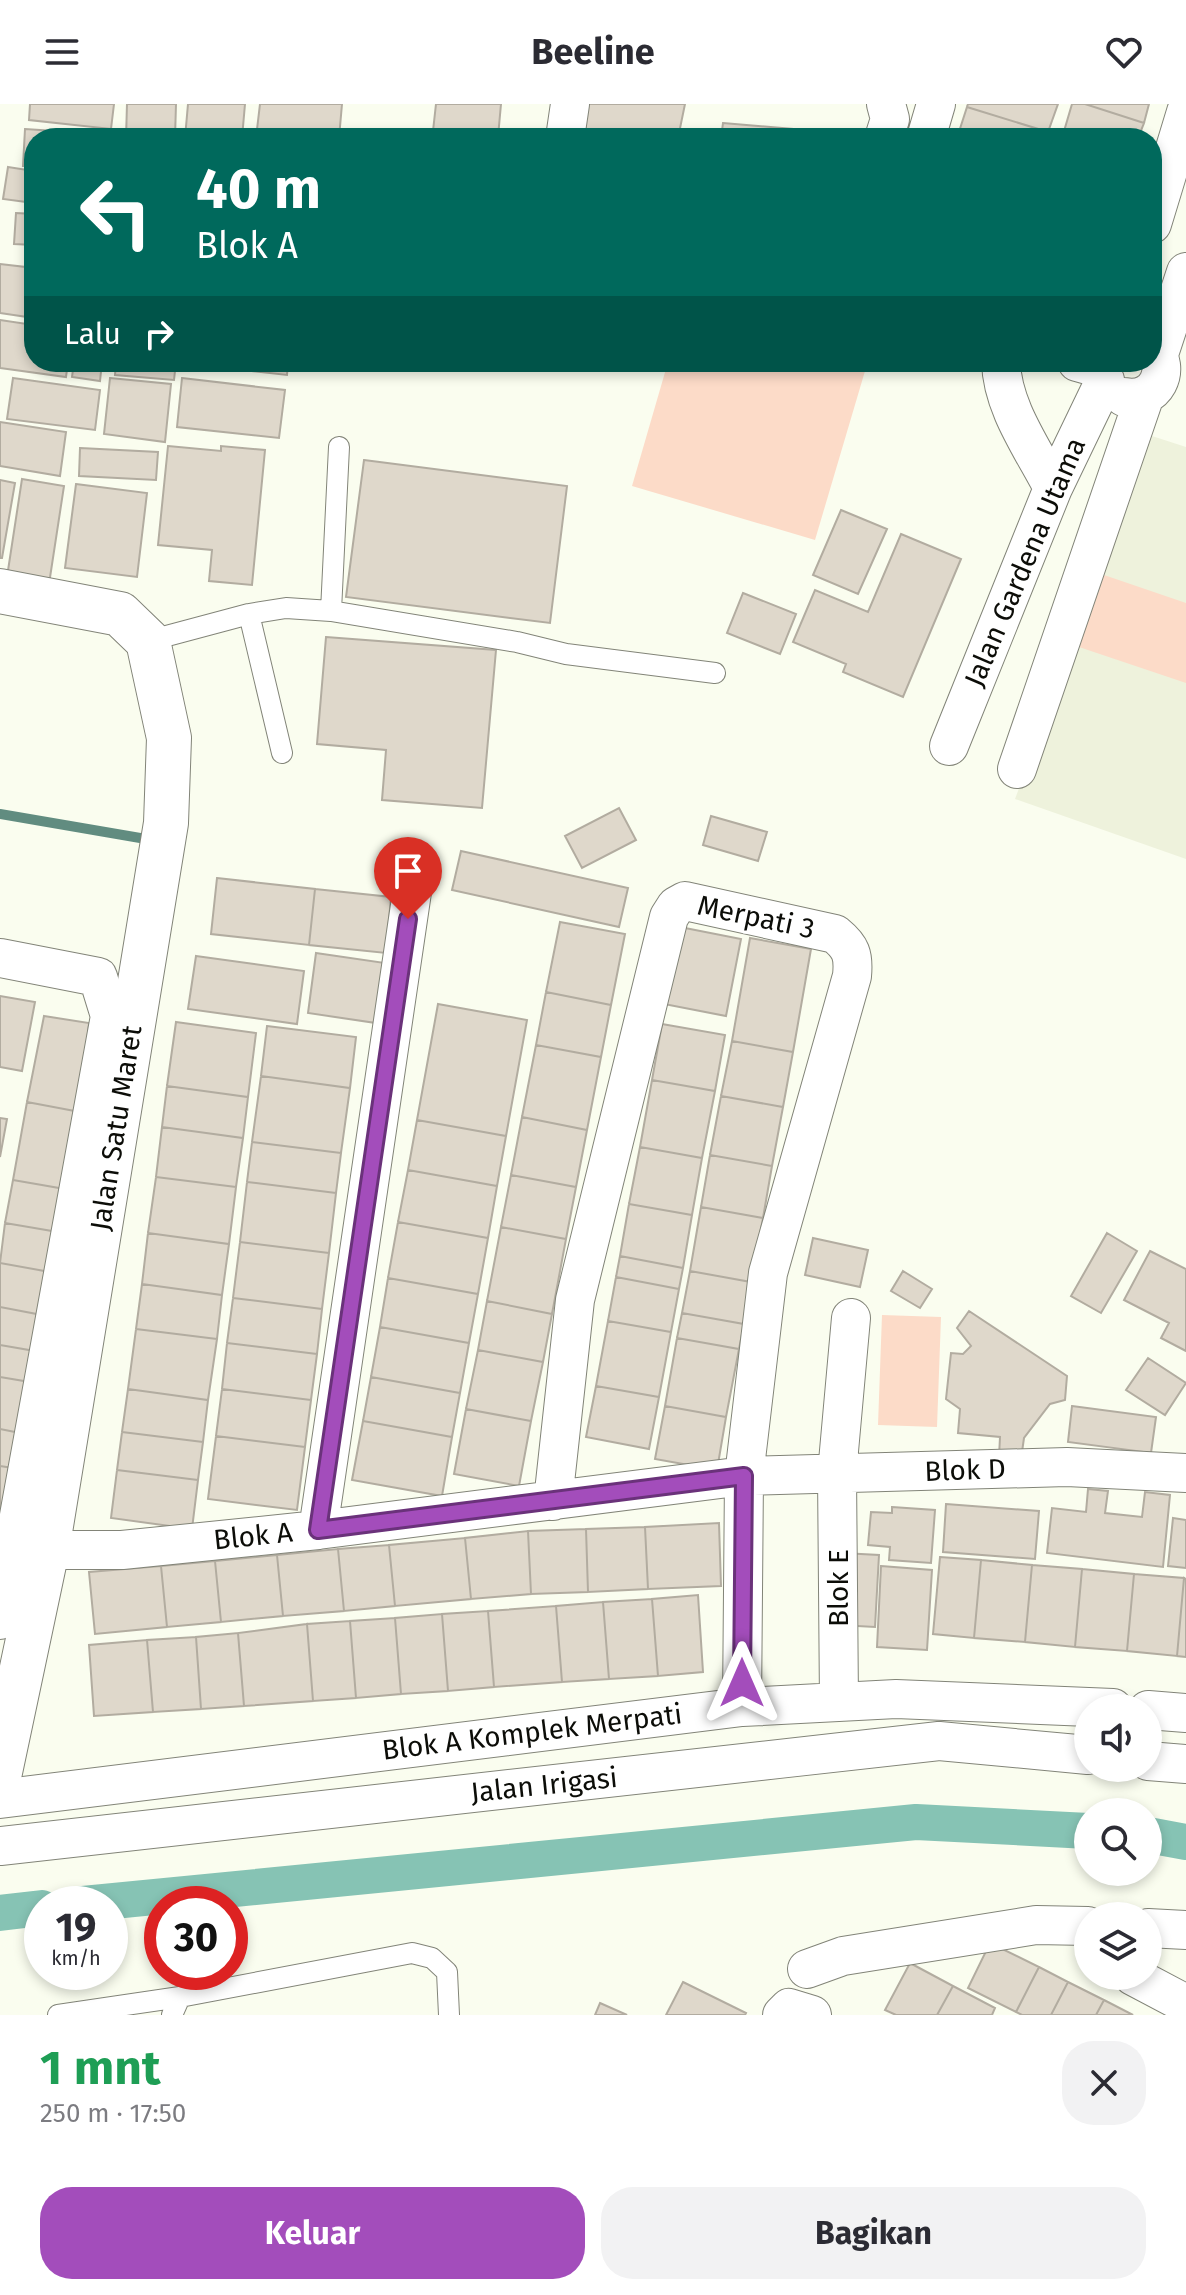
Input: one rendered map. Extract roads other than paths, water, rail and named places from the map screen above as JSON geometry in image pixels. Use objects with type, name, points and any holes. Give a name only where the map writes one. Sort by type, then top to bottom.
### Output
[{"type":"street","points":[[566,128],[570,104]]},
{"type":"street","points":[[929,128],[936,104]]},
{"type":"street","points":[[1162,191],[1186,112]]},
{"type":"street","name":"Jalan Gardena Utama","points":[[1017,769],[1164,371],[1186,272]]},
{"type":"street","points":[[1100,372],[1119,395],[1127,398],[1164,371]]},
{"type":"street","points":[[1002,372],[1014,414],[1053,488]]},
{"type":"street","name":"Jalan Gardena Utama","points":[[949,746],[1053,488],[1096,372]]},
{"type":"street","points":[[0,591],[120,614],[148,641]]},
{"type":"street","name":"Jalan Satu Maret","points":[[0,1772],[47,1550],[166,823],[169,738],[148,641]]},
{"type":"street","points":[[318,1530],[412,892]]},
{"type":"street","name":"Merpati 3","points":[[553,1501],[575,1300],[663,933],[676,906],[685,901],[835,934],[848,944],[853,958],[852,976],[775,1238],[768,1273],[744,1476]]},
{"type":"street","points":[[0,958],[98,977],[110,1016],[0,1620]]},
{"type":"street","name":"Blok E","points":[[839,1702],[837,1473],[851,1318]]},
{"type":"street","name":"Blok D","points":[[744,1476],[1067,1467],[1186,1473]]},
{"type":"street","points":[[742,1707],[744,1476]]},
{"type":"street","name":"Blok A","points":[[47,1550],[122,1550],[318,1530],[744,1476]]},
{"type":"street","name":"Blok A Komplek Merpati","points":[[0,1799],[742,1707],[896,1699],[1074,1706]]},
{"type":"street","points":[[1162,1711],[1186,1713]]},
{"type":"street","name":"Jalan Irigasi","points":[[0,1846],[939,1741],[1074,1754]]},
{"type":"street","points":[[1162,1762],[1186,1764]]},
{"type":"street","points":[[807,1969],[843,1956],[1036,1925],[1074,1926]]},
{"type":"street","points":[[1036,1925],[1074,1945]]},
{"type":"street","points":[[1162,1929],[1186,1930]]},
{"type":"street","points":[[1160,1990],[1186,2004]]},
{"type":"street","points":[[782,2015],[789,2008],[812,2015]]},
{"type":"lane","points":[[331,611],[339,447]]},
{"type":"lane","points":[[148,641],[249,614],[286,608],[331,611],[517,642],[566,654],[715,673]]},
{"type":"lane","points":[[249,614],[282,753]]},
{"type":"lane","points":[[58,2015],[176,2006],[412,1953],[432,1958],[447,1972],[449,2015]]},
{"type":"waterway","points":[[0,814],[146,839]]},
{"type":"waterway","points":[[128,1900],[916,1822],[1074,1830]]},
{"type":"waterway","points":[[1162,1838],[1186,1842]]},
{"type":"waterway","points":[[0,1913],[24,1910]]}]
